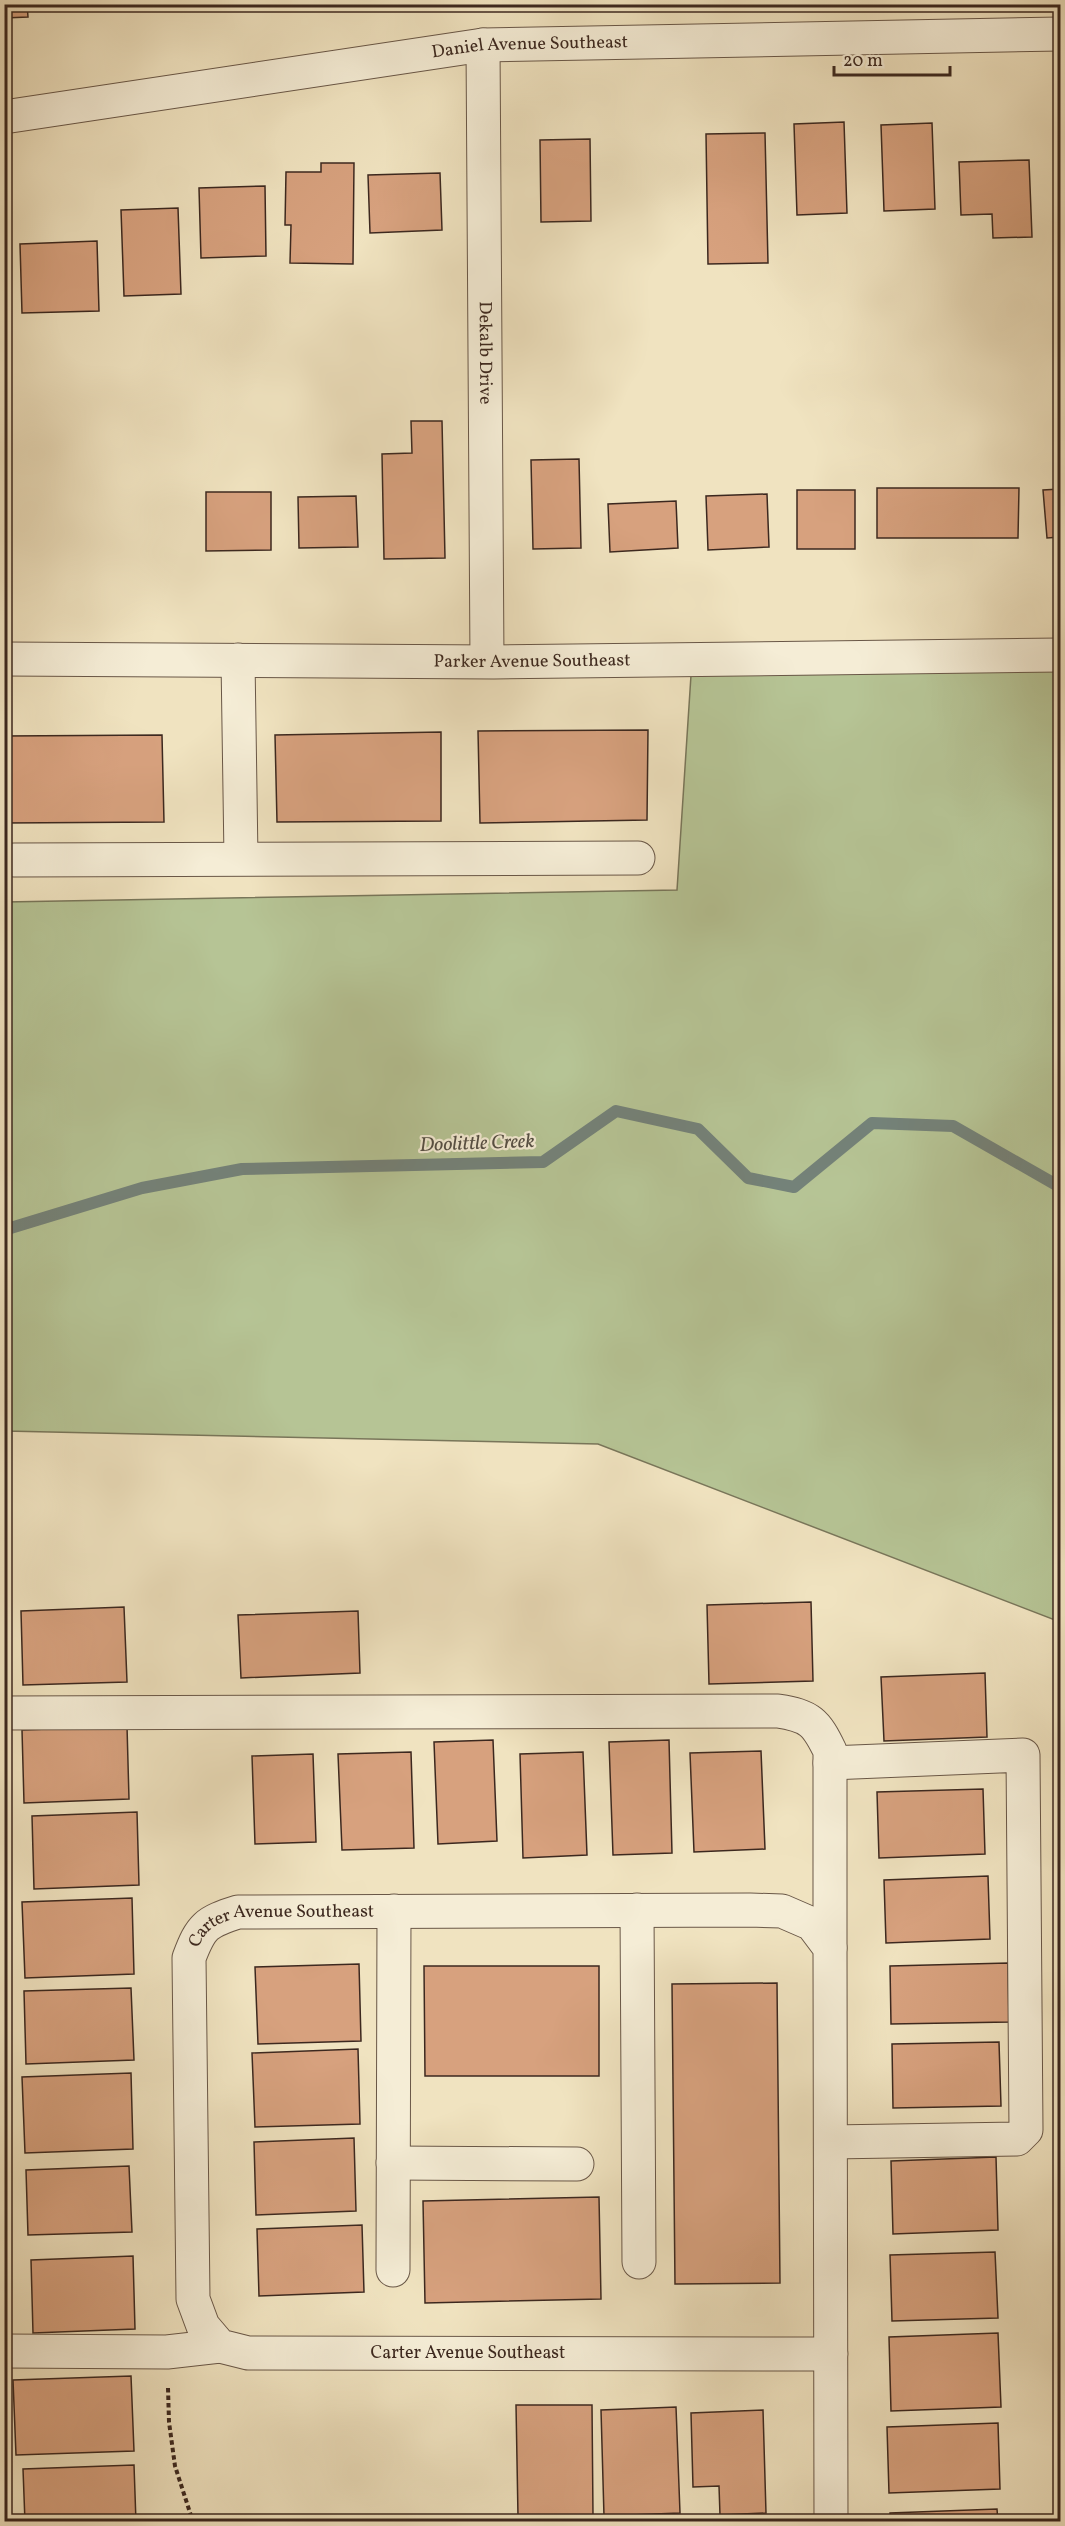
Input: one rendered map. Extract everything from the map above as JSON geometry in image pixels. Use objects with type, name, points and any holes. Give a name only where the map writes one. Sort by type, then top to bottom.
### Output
[{"type":"street","name":"Daniel Avenue Southeast","points":[[4,117],[483,45],[1060,34]]},
{"type":"street","name":"Dekalb Drive","points":[[483,45],[487,661]]},
{"type":"street","name":"Parker Avenue Southeast","points":[[4,659],[487,661],[1060,655]]},
{"type":"street","points":[[238,660],[241,858]]},
{"type":"street","points":[[14,860],[638,858]]},
{"type":"street","points":[[4,1713],[778,1711],[799,1715],[819,1728],[830,1751],[831,2522]]},
{"type":"street","points":[[830,1763],[1023,1755],[1026,2130],[1017,2139],[831,2142]]},
{"type":"street","points":[[637,1910],[639,2262]]},
{"type":"street","points":[[393,2270],[394,1911]]},
{"type":"street","name":"Carter Avenue Southeast","points":[[830,1948],[812,1924],[782,1911],[238,1912],[213,1920],[197,1935],[189,1958],[193,2300],[203,2326],[220,2346],[248,2353],[831,2354]]},
{"type":"street","points":[[393,2163],[577,2164]]},
{"type":"street","points":[[4,2351],[166,2352],[220,2346]]},
{"type":"path","points":[[166,2352],[169,2422],[175,2466],[193,2522]]},
{"type":"green space","points":[[692,660],[1060,666],[1060,1622],[598,1444],[5,1431],[5,902],[677,890]]},
{"type":"building","points":[[4,4],[27,4],[28,17],[4,18]]},
{"type":"building","points":[[844,122],[847,213],[797,215],[794,124]]},
{"type":"building","points":[[932,123],[935,209],[884,211],[881,125]]},
{"type":"building","points":[[765,133],[768,263],[708,264],[706,134]]},
{"type":"building","points":[[590,139],[591,221],[541,222],[540,140]]},
{"type":"building","points":[[1060,155],[1060,209],[1056,209],[1054,156]]},
{"type":"building","points":[[1029,160],[1032,237],[993,238],[992,214],[961,215],[959,162]]},
{"type":"building","points":[[321,163],[354,163],[353,264],[290,263],[291,225],[285,225],[286,172],[321,172]]},
{"type":"building","points":[[440,173],[442,230],[370,233],[368,175]]},
{"type":"building","points":[[265,186],[266,256],[201,258],[199,188]]},
{"type":"building","points":[[178,208],[181,294],[124,296],[121,210]]},
{"type":"building","points":[[97,241],[99,311],[22,313],[20,244]]},
{"type":"building","points":[[411,421],[442,421],[445,558],[384,559],[382,454],[412,453]]},
{"type":"building","points":[[579,459],[581,548],[533,549],[531,460]]},
{"type":"building","points":[[877,488],[1019,488],[1018,538],[877,538]]},
{"type":"building","points":[[1060,489],[1060,537],[1047,538],[1043,490]]},
{"type":"building","points":[[797,490],[855,490],[855,549],[797,549]]},
{"type":"building","points":[[206,492],[271,492],[271,550],[206,551]]},
{"type":"building","points":[[767,494],[769,547],[708,550],[706,496]]},
{"type":"building","points":[[356,496],[358,547],[299,548],[298,497]]},
{"type":"building","points":[[676,501],[678,548],[610,552],[608,504]]},
{"type":"building","points":[[648,730],[647,820],[480,823],[478,731]]},
{"type":"building","points":[[441,732],[441,821],[277,822],[275,735]]},
{"type":"building","points":[[162,735],[164,822],[4,823],[4,736]]},
{"type":"building","points":[[811,1602],[813,1681],[709,1684],[707,1605]]},
{"type":"building","points":[[124,1607],[127,1682],[23,1685],[21,1611]]},
{"type":"building","points":[[358,1611],[360,1673],[241,1678],[238,1615]]},
{"type":"building","points":[[985,1673],[987,1737],[884,1741],[881,1677]]},
{"type":"building","points":[[127,1726],[129,1799],[24,1803],[22,1730]]},
{"type":"building","points":[[493,1740],[497,1841],[438,1844],[434,1742]]},
{"type":"building","points":[[669,1740],[672,1853],[613,1855],[609,1742]]},
{"type":"building","points":[[761,1751],[765,1849],[694,1852],[690,1753]]},
{"type":"building","points":[[411,1752],[414,1848],[342,1850],[338,1754]]},
{"type":"building","points":[[583,1752],[587,1855],[523,1858],[520,1754]]},
{"type":"building","points":[[313,1754],[316,1842],[255,1844],[252,1756]]},
{"type":"building","points":[[983,1789],[985,1854],[879,1858],[877,1792]]},
{"type":"building","points":[[137,1812],[139,1885],[34,1889],[32,1816]]},
{"type":"building","points":[[988,1876],[990,1939],[886,1943],[884,1880]]},
{"type":"building","points":[[132,1898],[134,1974],[25,1978],[22,1902]]},
{"type":"building","points":[[1008,1963],[1009,2022],[891,2024],[890,1966]]},
{"type":"building","points":[[359,1964],[361,2041],[258,2044],[255,1967]]},
{"type":"building","points":[[424,1966],[599,1966],[599,2076],[425,2076]]},
{"type":"building","points":[[777,1983],[780,2283],[675,2284],[672,1984]]},
{"type":"building","points":[[131,1988],[134,2060],[26,2064],[24,1991]]},
{"type":"building","points":[[999,2042],[1001,2106],[893,2108],[892,2044]]},
{"type":"building","points":[[358,2049],[360,2124],[255,2127],[252,2053]]},
{"type":"building","points":[[131,2073],[133,2149],[25,2153],[22,2077]]},
{"type":"building","points":[[354,2138],[356,2211],[256,2215],[254,2142]]},
{"type":"building","points":[[996,2157],[998,2230],[893,2234],[891,2161]]},
{"type":"building","points":[[129,2166],[132,2232],[28,2235],[26,2170]]},
{"type":"building","points":[[599,2197],[601,2299],[425,2303],[423,2201]]},
{"type":"building","points":[[362,2225],[364,2292],[259,2296],[257,2229]]},
{"type":"building","points":[[995,2252],[998,2318],[892,2321],[890,2255]]},
{"type":"building","points":[[133,2256],[135,2329],[33,2333],[31,2260]]},
{"type":"building","points":[[998,2333],[1001,2407],[891,2411],[889,2337]]},
{"type":"building","points":[[131,2376],[134,2451],[16,2455],[13,2380]]},
{"type":"building","points":[[516,2405],[592,2405],[593,2515],[518,2516]]},
{"type":"building","points":[[676,2407],[680,2513],[604,2516],[601,2410]]},
{"type":"building","points":[[763,2410],[766,2513],[720,2515],[719,2486],[693,2487],[691,2413]]},
{"type":"building","points":[[998,2423],[1000,2489],[889,2493],[887,2427]]},
{"type":"building","points":[[134,2465],[136,2522],[25,2522],[23,2469]]},
{"type":"building","points":[[997,2509],[998,2522],[890,2522],[890,2513]]},
{"type":"waterway","name":"Doolittle Creek","points":[[4,1230],[142,1188],[242,1169],[543,1162],[616,1111],[698,1129],[748,1178],[794,1187],[872,1123],[953,1126],[1060,1187]]}]
